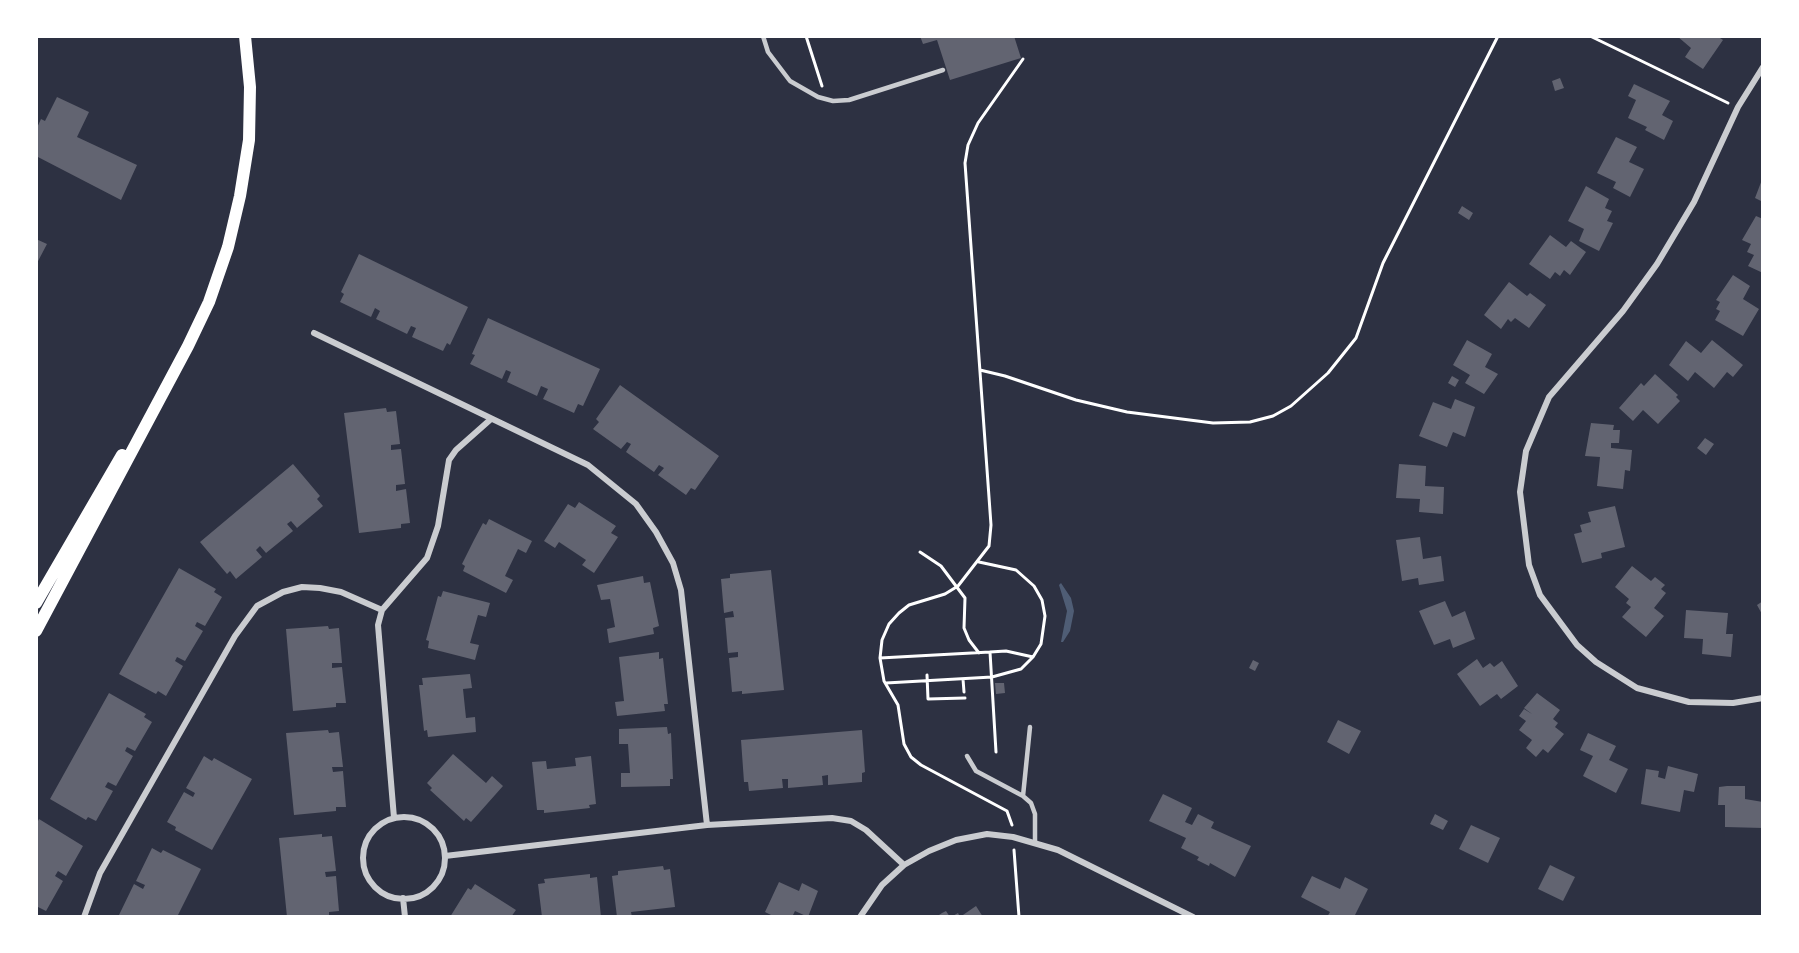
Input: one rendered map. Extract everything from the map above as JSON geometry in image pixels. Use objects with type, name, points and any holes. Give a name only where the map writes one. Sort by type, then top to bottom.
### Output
[{"type":"main road","points":[[36,631],[188,346],[208,303],[228,247],[247,151],[250,87],[245,36]]},
{"type":"main road","points":[[36,603],[106,480],[188,346]]},
{"type":"street","points":[[1763,67],[1738,107],[1705,182],[1657,264],[1623,311],[1550,397],[1526,451],[1520,492],[1529,565],[1540,594],[1577,645],[1596,662],[1637,688],[1689,702],[1732,704],[1763,698]]},
{"type":"street","points":[[314,333],[588,465],[618,487],[636,504],[656,532],[673,563],[686,619],[706,825]]},
{"type":"street","points":[[394,818],[378,624],[382,610],[427,558],[438,526],[449,460],[456,450],[491,419]]},
{"type":"street","points":[[84,917],[100,873],[235,636],[257,606],[283,592],[302,587],[340,592],[382,610]]},
{"type":"street","points":[[394,818],[413,818],[426,823],[439,837],[445,856],[437,882],[428,891],[403,898],[389,896],[378,889],[369,878],[364,866],[363,852],[376,828],[394,818]]},
{"type":"street","points":[[445,856],[706,825],[832,818],[850,821],[866,830],[904,866]]},
{"type":"street","points":[[860,917],[882,885],[904,866],[929,851],[956,840],[987,834],[1013,837],[1058,850],[1193,917]]},
{"type":"street","points":[[403,898],[405,917]]},
{"type":"lane","points":[[763,36],[768,52],[790,81],[827,99],[849,100],[943,70]]},
{"type":"lane","points":[[1023,796],[1030,727]]},
{"type":"lane","points":[[967,756],[976,771],[1023,796],[1031,803],[1035,814],[1035,842]]},
{"type":"path","points":[[806,36],[827,99]]},
{"type":"path","points":[[980,370],[1076,400],[1127,412],[1213,423],[1250,422],[1273,416],[1291,406],[1328,373],[1356,338],[1383,263],[1498,36]]},
{"type":"path","points":[[1590,36],[1738,107]]},
{"type":"path","points":[[1019,917],[1012,823],[1007,811],[921,765],[911,757],[904,744],[898,705],[886,683],[880,658],[882,640],[889,624],[899,613],[909,606],[945,594],[958,586],[980,562],[989,546],[991,525],[965,163],[968,146],[978,123],[1023,59]]},
{"type":"path","points":[[921,552],[941,566],[958,586],[966,606],[964,628],[969,640],[979,653]]},
{"type":"path","points":[[886,683],[992,677],[1021,669],[1033,657],[1041,644],[1045,616],[1042,600],[1034,586],[1016,570],[980,562]]},
{"type":"path","points":[[880,658],[1006,651],[1033,657]]},
{"type":"path","points":[[990,652],[996,752]]},
{"type":"path","points":[[927,675],[928,699],[965,698]]},
{"type":"path","points":[[963,679],[964,692]]},
{"type":"water","points":[[1061,583],[1071,598],[1074,611],[1070,631],[1063,642],[1061,642],[1067,611],[1059,585]]},
{"type":"building","points":[[920,36],[1014,36],[1021,58],[950,80],[937,40],[923,44]]},
{"type":"building","points":[[1677,36],[1717,36],[1723,40],[1703,69],[1685,57],[1691,48]]},
{"type":"building","points":[[1560,78],[1564,88],[1555,91],[1552,81]]},
{"type":"building","points":[[1634,84],[1670,101],[1662,115],[1673,121],[1664,140],[1645,130],[1647,127],[1628,118],[1636,100],[1628,96]]},
{"type":"building","points":[[57,97],[89,112],[77,137],[137,165],[121,200],[36,156],[36,130],[41,119],[45,121]]},
{"type":"building","points":[[1616,137],[1637,147],[1629,162],[1644,169],[1630,197],[1613,188],[1616,182],[1597,173]]},
{"type":"building","points":[[1763,177],[1763,202],[1755,198]]},
{"type":"building","points":[[1586,186],[1609,199],[1605,208],[1612,211],[1607,221],[1613,223],[1599,251],[1579,241],[1584,229],[1568,221]]},
{"type":"building","points":[[1462,206],[1473,213],[1469,220],[1458,213]]},
{"type":"building","points":[[1756,216],[1763,219],[1763,273],[1748,266],[1754,255],[1747,252],[1751,244],[1742,240]]},
{"type":"building","points":[[1550,235],[1566,247],[1571,241],[1586,252],[1570,275],[1564,270],[1560,276],[1555,272],[1550,279],[1529,264]]},
{"type":"building","points":[[36,239],[47,244],[36,265]]},
{"type":"building","points":[[359,254],[468,307],[450,345],[447,343],[443,351],[412,337],[416,328],[411,326],[407,334],[376,319],[380,311],[375,308],[371,317],[340,302],[344,294],[341,292]]},
{"type":"building","points":[[1733,275],[1750,286],[1743,299],[1759,309],[1743,336],[1715,320],[1720,311],[1716,309],[1720,302],[1716,300]]},
{"type":"building","points":[[1509,282],[1527,296],[1530,293],[1546,305],[1529,328],[1515,318],[1511,322],[1508,319],[1501,329],[1484,315]]},
{"type":"building","points":[[488,318],[600,369],[583,406],[578,404],[574,413],[543,399],[548,389],[541,386],[537,396],[507,382],[511,372],[506,370],[502,379],[470,364]]},
{"type":"building","points":[[1467,340],[1492,354],[1485,367],[1498,374],[1484,394],[1465,383],[1470,375],[1453,365]]},
{"type":"building","points":[[1712,340],[1743,365],[1733,377],[1727,372],[1714,388],[1695,372],[1688,381],[1669,365],[1686,341],[1701,353]]},
{"type":"building","points":[[1655,374],[1678,395],[1676,397],[1680,401],[1658,424],[1643,410],[1633,421],[1619,408],[1641,383],[1644,386]]},
{"type":"building","points":[[1452,376],[1459,380],[1455,387],[1448,383]]},
{"type":"building","points":[[620,385],[719,456],[695,490],[691,488],[686,495],[658,475],[664,468],[659,465],[654,472],[626,452],[631,444],[627,442],[621,449],[593,429],[599,422],[596,419]]},
{"type":"building","points":[[1455,399],[1475,407],[1465,437],[1453,432],[1447,447],[1419,436],[1433,402],[1451,409]]},
{"type":"building","points":[[386,408],[387,412],[396,411],[400,444],[391,445],[391,450],[401,449],[405,484],[396,485],[396,491],[406,489],[410,523],[401,524],[401,528],[359,533],[344,413]]},
{"type":"building","points":[[1591,423],[1614,425],[1613,430],[1620,430],[1619,443],[1611,443],[1611,448],[1632,450],[1630,471],[1625,470],[1623,489],[1597,486],[1600,457],[1585,456]]},
{"type":"building","points":[[1705,438],[1714,444],[1706,455],[1697,448]]},
{"type":"building","points":[[293,464],[320,496],[317,499],[323,506],[297,528],[291,521],[287,524],[293,531],[266,553],[260,546],[256,550],[262,557],[236,579],[230,571],[227,574],[200,542]]},
{"type":"building","points":[[1399,464],[1426,466],[1425,486],[1444,487],[1443,514],[1419,512],[1420,499],[1396,498]]},
{"type":"building","points":[[579,502],[616,526],[611,533],[618,537],[594,573],[582,565],[586,560],[559,542],[555,548],[544,541],[568,504],[575,508]]},
{"type":"building","points":[[1615,506],[1625,547],[1601,553],[1602,558],[1582,563],[1574,534],[1582,532],[1580,525],[1591,522],[1588,512]]},
{"type":"building","points":[[489,519],[532,541],[526,553],[518,549],[505,576],[513,580],[506,593],[463,571],[465,566],[462,564],[483,523],[486,525]]},
{"type":"building","points":[[1420,537],[1423,559],[1441,556],[1444,581],[1419,585],[1418,578],[1402,581],[1396,540]]},
{"type":"building","points":[[1632,566],[1651,581],[1655,577],[1665,585],[1661,589],[1666,593],[1654,608],[1664,616],[1646,637],[1622,617],[1631,607],[1626,603],[1629,599],[1615,587]]},
{"type":"building","points":[[179,568],[216,589],[214,592],[222,597],[205,626],[197,622],[195,626],[203,631],[185,661],[177,657],[175,661],[183,666],[166,696],[158,691],[156,694],[119,674]]},
{"type":"building","points":[[771,570],[784,690],[742,694],[742,691],[732,692],[729,658],[738,657],[738,652],[728,653],[725,618],[734,617],[733,611],[724,613],[721,579],[730,578],[730,574]]},
{"type":"building","points":[[643,576],[644,583],[650,582],[659,626],[653,628],[654,634],[609,643],[607,629],[615,627],[610,599],[601,600],[597,585]]},
{"type":"building","points":[[443,591],[490,603],[486,617],[478,615],[470,643],[479,645],[475,660],[428,648],[429,641],[426,640],[438,596],[441,597]]},
{"type":"building","points":[[1445,601],[1452,617],[1465,611],[1475,639],[1453,648],[1450,639],[1434,645],[1419,611]]},
{"type":"building","points":[[1763,601],[1763,616],[1757,605]]},
{"type":"building","points":[[1686,610],[1728,613],[1726,634],[1733,634],[1731,657],[1702,654],[1703,639],[1684,638]]},
{"type":"building","points":[[328,626],[329,629],[339,628],[342,663],[332,663],[332,668],[342,667],[346,703],[336,703],[336,707],[293,711],[286,629]]},
{"type":"building","points":[[659,652],[659,659],[663,658],[668,704],[664,704],[665,711],[617,716],[615,702],[624,701],[619,657]]},
{"type":"building","points":[[1477,659],[1483,668],[1490,663],[1494,667],[1502,661],[1518,686],[1501,699],[1497,694],[1480,706],[1457,674]]},
{"type":"building","points":[[1253,660],[1259,663],[1255,671],[1249,668]]},
{"type":"building","points":[[470,674],[472,688],[463,689],[466,718],[475,717],[476,732],[428,737],[427,730],[424,731],[419,685],[423,685],[422,678]]},
{"type":"building","points":[[995,683],[1004,683],[1005,693],[996,694]]},
{"type":"building","points":[[109,693],[146,714],[144,717],[152,722],[135,751],[127,747],[125,751],[133,756],[116,786],[108,782],[105,787],[113,791],[96,821],[88,817],[86,820],[50,799]]},
{"type":"building","points":[[1537,693],[1560,710],[1553,719],[1558,723],[1555,727],[1564,734],[1548,753],[1543,749],[1536,757],[1526,748],[1532,740],[1519,730],[1526,721],[1519,716],[1524,709],[1532,714],[1524,708]]},
{"type":"building","points":[[1338,720],[1361,731],[1349,754],[1327,742]]},
{"type":"building","points":[[667,727],[668,734],[671,733],[673,779],[670,779],[670,786],[621,787],[621,773],[630,773],[628,744],[619,744],[619,729]]},
{"type":"building","points":[[328,730],[329,733],[339,732],[343,767],[332,767],[333,772],[343,771],[346,807],[336,807],[336,811],[294,815],[286,733]]},
{"type":"building","points":[[862,730],[865,772],[862,773],[862,782],[828,785],[828,775],[822,776],[823,785],[788,788],[788,779],[782,779],[783,788],[749,791],[748,782],[744,782],[741,740]]},
{"type":"building","points":[[1588,733],[1616,746],[1609,760],[1628,769],[1616,793],[1583,776],[1593,756],[1580,750]]},
{"type":"building","points":[[453,754],[486,783],[492,776],[503,786],[471,822],[466,818],[464,821],[430,790],[432,788],[427,783]]},
{"type":"building","points":[[204,756],[212,761],[214,758],[252,779],[212,850],[175,830],[176,827],[167,822],[184,792],[193,797],[195,793],[186,788]]},
{"type":"building","points":[[591,756],[596,804],[589,805],[590,808],[544,813],[544,810],[537,810],[532,762],[546,761],[547,769],[576,766],[575,758]]},
{"type":"building","points":[[1668,766],[1698,774],[1694,792],[1684,790],[1680,812],[1641,804],[1646,769],[1659,771],[1658,777],[1665,779]]},
{"type":"building","points":[[1745,786],[1745,799],[1763,802],[1763,828],[1725,827],[1725,805],[1718,805],[1719,787]]},
{"type":"building","points":[[1163,794],[1192,808],[1185,822],[1192,825],[1198,814],[1214,822],[1211,828],[1251,846],[1235,877],[1210,863],[1209,866],[1197,860],[1199,857],[1181,848],[1186,838],[1149,821]]},
{"type":"building","points":[[1435,814],[1448,821],[1443,830],[1430,824]]},
{"type":"building","points":[[39,819],[83,846],[66,876],[58,871],[55,876],[63,881],[46,911],[38,907],[36,910],[36,825]]},
{"type":"building","points":[[1471,825],[1500,838],[1488,863],[1459,849]]},
{"type":"building","points":[[322,834],[322,837],[332,836],[336,871],[325,872],[326,877],[336,876],[339,911],[329,912],[329,916],[287,917],[279,838]]},
{"type":"building","points":[[152,848],[161,853],[163,850],[201,869],[177,917],[122,917],[119,915],[134,884],[143,889],[145,885],[136,881]]},
{"type":"building","points":[[1550,865],[1575,877],[1563,901],[1538,889]]},
{"type":"building","points":[[663,866],[664,870],[670,869],[675,907],[631,912],[632,917],[617,917],[612,876],[618,875],[618,871]]},
{"type":"building","points":[[590,874],[590,878],[597,877],[601,917],[542,917],[538,884],[545,883],[544,879]]},
{"type":"building","points":[[1312,876],[1340,889],[1345,877],[1368,889],[1354,917],[1327,917],[1330,912],[1301,897]]},
{"type":"building","points":[[779,882],[799,891],[802,883],[818,891],[808,917],[795,911],[792,917],[775,917],[765,912]]},
{"type":"building","points":[[475,884],[516,910],[511,917],[450,917],[468,888],[471,890]]},
{"type":"building","points":[[976,906],[983,917],[960,917]]},
{"type":"building","points":[[946,911],[950,917],[936,917],[942,913]]}]
